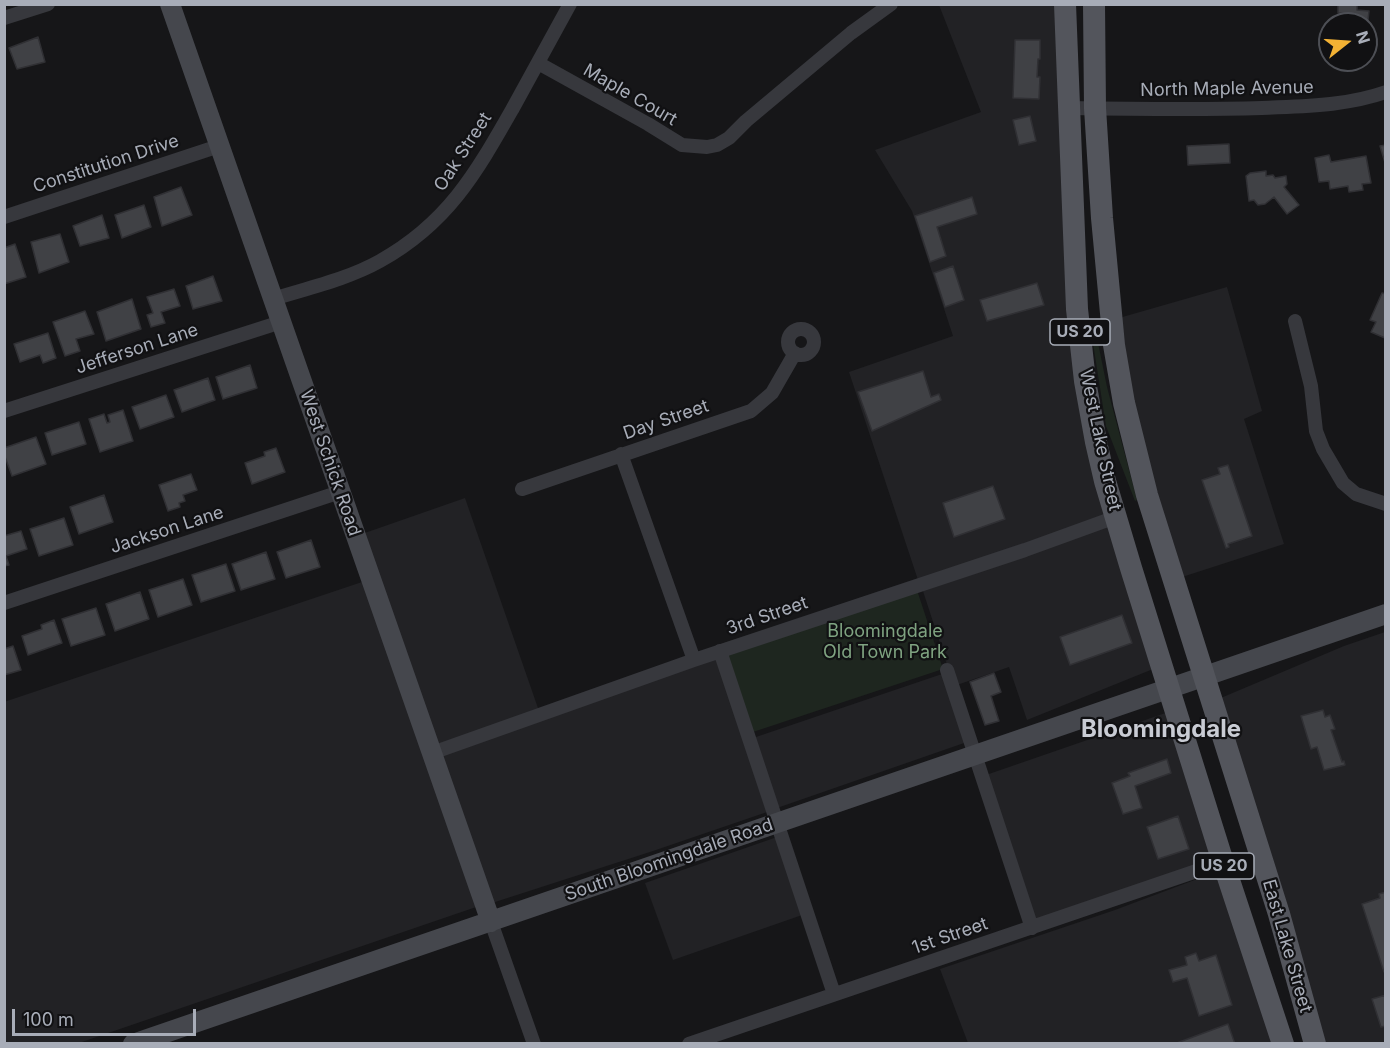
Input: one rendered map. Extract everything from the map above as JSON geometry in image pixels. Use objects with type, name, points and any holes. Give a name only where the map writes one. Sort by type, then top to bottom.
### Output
[{"type":"main road","name":"West Schick Road","points":[[170,4],[491,922]]},
{"type":"main road","name":"West Lake Street","points":[[1065,4],[1077,309],[1082,350],[1096,442],[1116,517],[1169,688]]},
{"type":"main road","name":"West Lake Street","points":[[1094,4],[1095,108],[1108,297],[1114,345],[1124,403],[1147,495],[1203,676]]},
{"type":"main road","name":"South Bloomingdale Road","points":[[134,1044],[1386,614]]},
{"type":"main road","name":"East Lake Street","points":[[1203,676],[1279,914],[1315,1044]]},
{"type":"main road","name":"East Lake Street","points":[[1169,688],[1283,1044]]},
{"type":"street","points":[[4,18],[48,4]]},
{"type":"street","name":"Oak Street","points":[[273,300],[357,272],[380,261],[411,242],[437,220],[462,192],[481,165],[570,4]]},
{"type":"street","name":"Maple Court","points":[[538,63],[648,124],[682,146],[707,147],[717,145],[729,138],[851,33],[891,4]]},
{"type":"street","name":"North Maple Avenue","points":[[1068,108],[1232,109],[1304,106],[1335,104],[1386,92]]},
{"type":"street","name":"Constitution Drive","points":[[4,217],[219,146]]},
{"type":"street","points":[[1295,321],[1311,386],[1316,430],[1323,448],[1343,483],[1356,494],[1386,504]]},
{"type":"street","name":"Jefferson Lane","points":[[4,411],[281,322]]},
{"type":"street","name":"Day Street","points":[[522,489],[751,411],[772,393],[795,353]]},
{"type":"street","points":[[621,454],[694,660]]},
{"type":"street","name":"Jackson Lane","points":[[4,603],[340,492]]},
{"type":"street","name":"3rd Street","points":[[432,753],[720,651],[1025,550],[1116,517]]},
{"type":"street","points":[[720,651],[779,822],[834,994]]},
{"type":"street","points":[[947,670],[1032,928]]},
{"type":"street","name":"1st Street","points":[[689,1044],[1223,862]]},
{"type":"street","points":[[491,922],[534,1044]]},
{"type":"shaded area","points":[[939,5],[1062,5],[1069,228],[1118,516],[918,580],[849,372],[953,336],[912,211],[875,150],[981,112]]},
{"type":"shaded area","points":[[1227,287],[1262,411],[1244,419],[1284,544],[1179,578],[1127,403],[1119,318]]},
{"type":"shaded area","points":[[465,498],[539,711],[719,654],[773,810],[492,903],[359,535]]},
{"type":"shaded area","points":[[1121,521],[1163,665],[1027,720],[1009,667],[954,686],[921,585]]},
{"type":"shaded area","points":[[368,580],[482,905],[79,1043],[5,1043],[4,702]]},
{"type":"shaded area","points":[[1385,632],[1385,1043],[1321,1043],[1216,700],[1344,646]]},
{"type":"shaded area","points":[[945,673],[967,742],[777,808],[753,738]]},
{"type":"shaded area","points":[[1177,709],[1227,861],[1036,929],[986,775]]},
{"type":"shaded area","points":[[777,837],[805,914],[673,960],[645,883]]},
{"type":"shaded area","points":[[1229,867],[1278,1043],[968,1043],[940,969],[1115,910]]},
{"type":"green space","points":[[1094,323],[1107,387],[1137,500],[1135,501],[1106,426],[1090,324]]},
{"type":"green space","name":"Bloomingdale Old Town Park","points":[[916,587],[943,669],[753,732],[726,653]]},
{"type":"building","points":[[1338,4],[1357,4],[1357,10],[1369,11],[1369,12],[1338,12]]},
{"type":"building","points":[[38,37],[45,62],[17,69],[9,48]]},
{"type":"building","points":[[1015,40],[1040,40],[1037,77],[1040,77],[1039,99],[1013,98]]},
{"type":"building","points":[[1030,116],[1036,141],[1019,145],[1013,120]]},
{"type":"building","points":[[1229,144],[1230,163],[1188,165],[1187,146]]},
{"type":"building","points":[[1386,145],[1386,166],[1380,146]]},
{"type":"building","points":[[1329,155],[1331,162],[1366,156],[1371,183],[1362,184],[1363,190],[1349,192],[1348,186],[1330,189],[1329,181],[1319,182],[1315,158]]},
{"type":"building","points":[[1266,171],[1266,176],[1273,175],[1275,178],[1286,176],[1287,184],[1284,187],[1299,205],[1287,214],[1274,197],[1265,204],[1258,205],[1254,200],[1249,201],[1246,176],[1250,173]]},
{"type":"building","points":[[181,187],[192,215],[162,226],[154,197]]},
{"type":"building","points":[[972,197],[977,214],[937,227],[946,256],[930,262],[915,216]]},
{"type":"building","points":[[144,205],[151,227],[122,238],[115,215]]},
{"type":"building","points":[[102,215],[109,238],[80,246],[73,226]]},
{"type":"building","points":[[60,234],[69,262],[39,273],[31,242]]},
{"type":"building","points":[[15,244],[26,277],[4,284],[4,248]]},
{"type":"building","points":[[953,266],[964,300],[945,307],[934,273]]},
{"type":"building","points":[[213,276],[222,301],[193,309],[186,286]]},
{"type":"building","points":[[1037,283],[1044,305],[987,321],[980,300]]},
{"type":"building","points":[[174,289],[180,306],[161,312],[165,323],[151,327],[147,315],[153,313],[147,297]]},
{"type":"building","points":[[1382,293],[1386,294],[1385,338],[1371,332],[1376,322],[1370,320]]},
{"type":"building","points":[[132,299],[141,329],[106,341],[97,312]]},
{"type":"building","points":[[85,311],[94,334],[76,339],[80,351],[65,356],[53,322]]},
{"type":"building","points":[[48,333],[56,358],[43,363],[40,355],[20,362],[14,344]]},
{"type":"building","points":[[250,365],[257,388],[223,399],[216,377]]},
{"type":"building","points":[[923,371],[931,397],[939,394],[941,400],[872,431],[858,392]]},
{"type":"building","points":[[208,378],[215,400],[182,412],[174,390]]},
{"type":"building","points":[[166,395],[174,417],[140,429],[132,407]]},
{"type":"building","points":[[123,410],[133,441],[100,452],[89,419],[104,414],[107,423],[110,422],[108,415]]},
{"type":"building","points":[[79,422],[86,444],[52,455],[45,433]]},
{"type":"building","points":[[36,437],[46,464],[12,476],[4,448]]},
{"type":"building","points":[[276,448],[285,472],[252,484],[245,463],[265,456],[264,452]]},
{"type":"building","points":[[1228,465],[1252,536],[1228,544],[1229,547],[1226,548],[1202,480],[1220,474],[1218,468]]},
{"type":"building","points":[[191,474],[197,490],[183,495],[185,501],[179,503],[180,507],[168,511],[159,485]]},
{"type":"building","points":[[993,486],[1005,519],[954,537],[943,503]]},
{"type":"building","points":[[104,495],[113,522],[79,534],[70,507]]},
{"type":"building","points":[[64,518],[73,545],[39,556],[30,529]]},
{"type":"building","points":[[21,531],[27,549],[6,556],[9,565],[4,566],[4,536]]},
{"type":"building","points":[[311,540],[320,567],[286,578],[277,552]]},
{"type":"building","points":[[266,552],[275,579],[241,590],[232,564]]},
{"type":"building","points":[[226,564],[235,591],[201,602],[192,575]]},
{"type":"building","points":[[183,579],[192,605],[158,617],[149,590]]},
{"type":"building","points":[[140,592],[149,619],[115,631],[106,604]]},
{"type":"building","points":[[96,608],[105,635],[71,646],[62,619]]},
{"type":"building","points":[[1122,615],[1132,643],[1070,665],[1060,637]]},
{"type":"building","points":[[54,620],[62,643],[28,655],[22,636],[42,629],[41,625]]},
{"type":"building","points":[[13,646],[21,670],[4,675],[4,649]]},
{"type":"building","points":[[994,673],[1001,692],[991,696],[999,721],[985,725],[970,682]]},
{"type":"building","points":[[1323,710],[1325,717],[1330,715],[1335,729],[1331,730],[1345,765],[1324,770],[1317,747],[1311,749],[1301,716]]},
{"type":"building","points":[[1167,759],[1171,773],[1135,786],[1142,808],[1123,814],[1112,783],[1130,776],[1128,773]]},
{"type":"building","points":[[1178,816],[1189,849],[1158,859],[1147,827]]},
{"type":"building","points":[[1386,892],[1386,971],[1384,972],[1362,904],[1380,898],[1379,894]]},
{"type":"building","points":[[1196,953],[1199,961],[1216,955],[1232,1005],[1199,1016],[1187,978],[1173,982],[1169,970],[1187,965],[1185,957]]},
{"type":"building","points":[[1386,995],[1386,1026],[1381,1027],[1372,999]]},
{"type":"building","points":[[1228,1024],[1235,1044],[1174,1044]]},
{"type":"district","name":"Bloomingdale","points":[[1161,730]]}]
